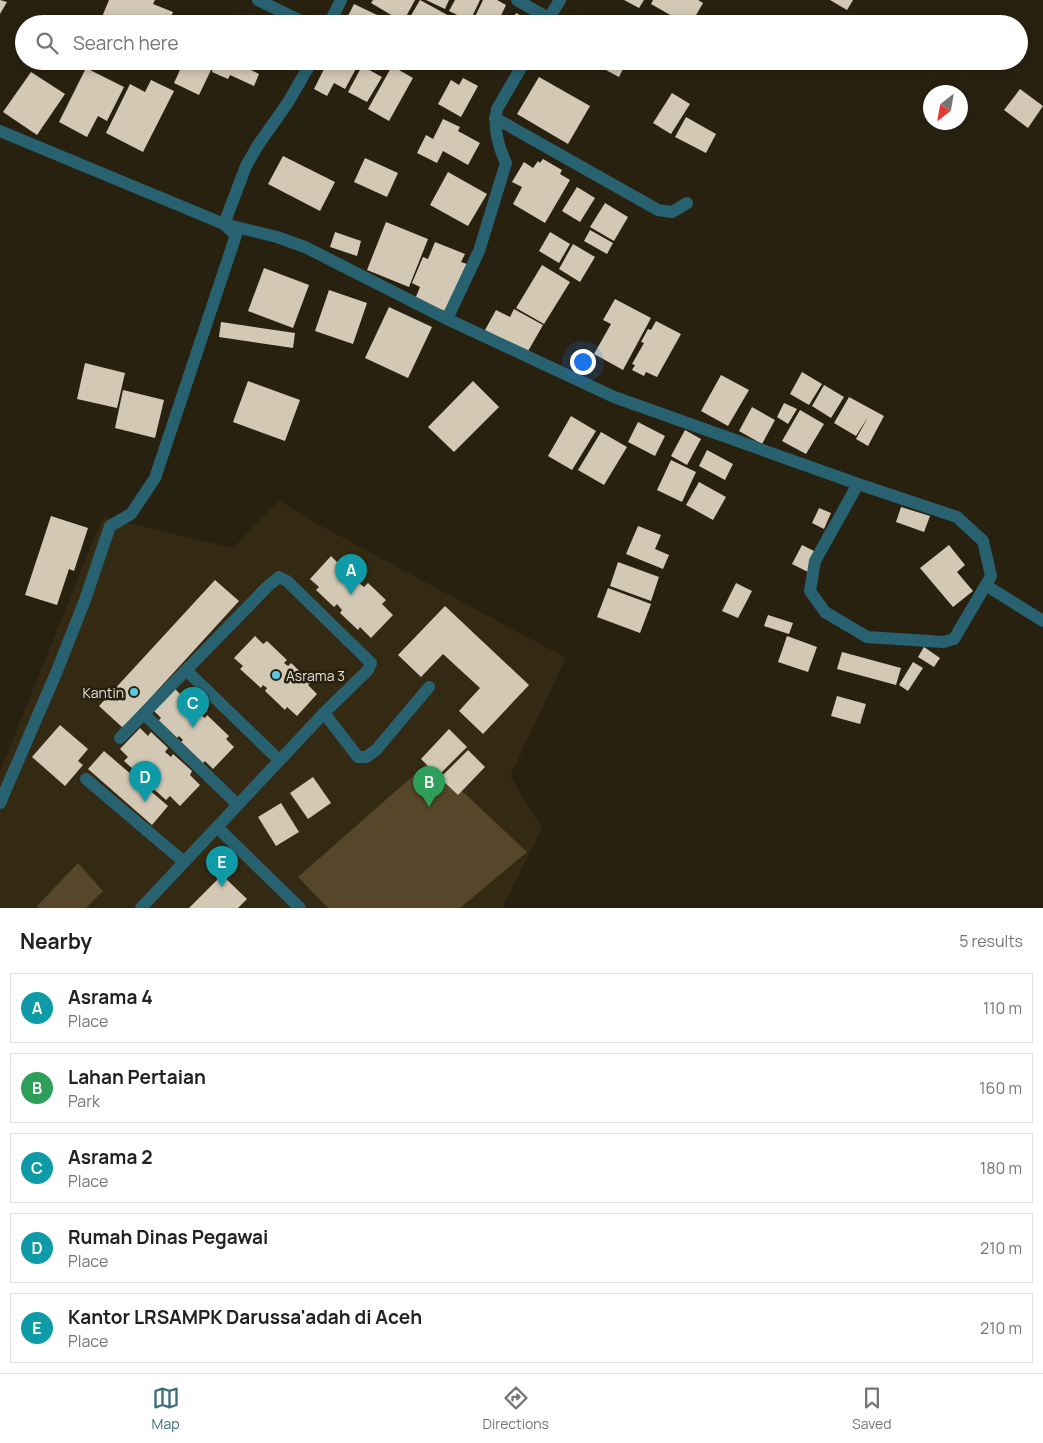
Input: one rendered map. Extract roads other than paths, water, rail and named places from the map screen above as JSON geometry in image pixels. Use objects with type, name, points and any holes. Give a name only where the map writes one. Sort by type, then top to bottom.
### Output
[{"type":"street","points":[[258,0],[288,15]]},
{"type":"street","points":[[334,15],[341,0]]},
{"type":"street","points":[[517,0],[538,15]]},
{"type":"street","points":[[550,15],[560,0]]},
{"type":"street","points":[[224,224],[246,166],[258,144],[287,104],[307,70]]},
{"type":"street","points":[[447,319],[479,251],[506,163],[498,145],[497,109],[519,70]]},
{"type":"street","points":[[496,118],[658,210],[672,212],[687,203]]},
{"type":"street","points":[[0,131],[224,224],[277,237],[305,247],[447,319],[614,397],[858,484],[957,517],[983,541],[991,576],[987,586],[954,639],[943,642],[867,637],[825,612],[810,591],[815,560],[858,484]]},
{"type":"street","points":[[0,803],[57,671],[85,600],[110,526],[131,514],[155,478],[236,235],[224,224]]},
{"type":"street","points":[[120,738],[267,587],[279,577],[287,581],[370,663],[368,670],[324,713],[140,908]]},
{"type":"street","points":[[987,586],[1043,621]]},
{"type":"street","points":[[186,670],[279,760]]},
{"type":"street","points":[[324,713],[358,757],[366,757],[376,750],[429,687]]},
{"type":"street","points":[[144,714],[237,804]]},
{"type":"street","points":[[86,779],[184,862]]},
{"type":"street","points":[[217,827],[300,908]]},
{"type":"place","name":"Asrama 4","points":[[351,595]]},
{"type":"place","name":"Asrama 3","points":[[276,675]]},
{"type":"place","name":"Kantin","points":[[134,692]]},
{"type":"place","name":"Asrama 2","points":[[193,728]]},
{"type":"place","name":"Rumah Dinas Pegawai","points":[[145,802]]},
{"type":"place","name":"Lahan Pertaian","points":[[429,807]]},
{"type":"place","name":"Kantor LRSAMPK Darussa'adah di Aceh","points":[[222,887]]}]
